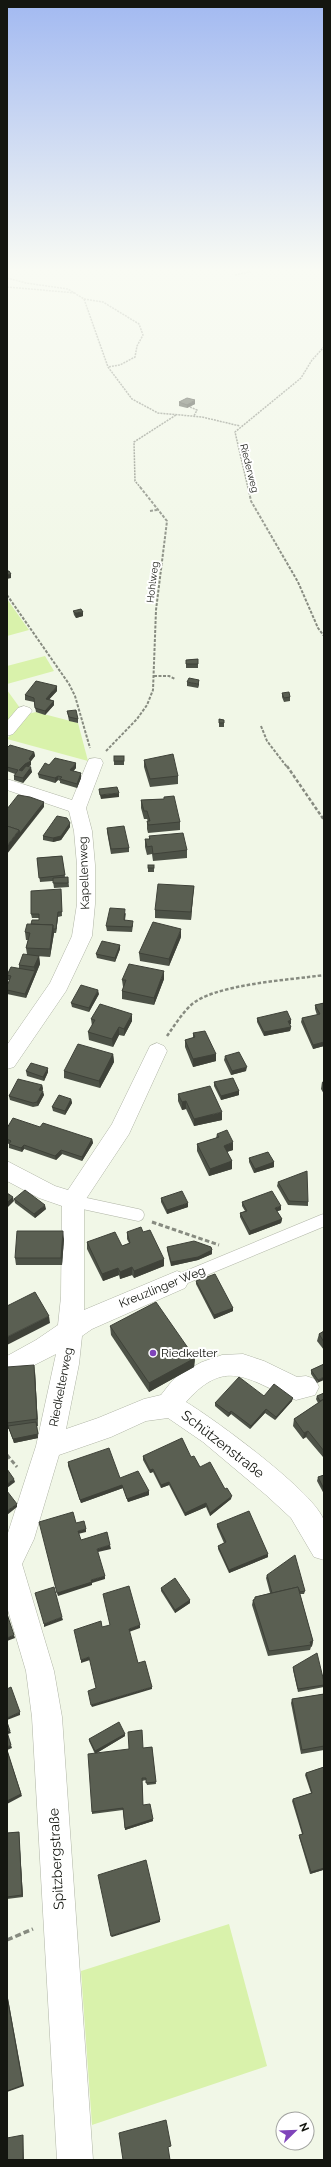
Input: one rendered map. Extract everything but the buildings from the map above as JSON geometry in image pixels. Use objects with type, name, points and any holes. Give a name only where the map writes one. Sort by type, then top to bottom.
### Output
[{"type":"street","points":[[7,731],[24,711]]},
{"type":"street","points":[[7,784],[55,799],[77,808],[95,763]]},
{"type":"street","name":"Kapellenweg","points":[[7,1061],[59,986],[82,936],[86,904],[86,865],[83,831],[77,808]]},
{"type":"street","points":[[7,1170],[47,1192],[73,1201],[121,1128],[157,1051]]},
{"type":"street","name":"Riedkelterweg","points":[[8,1564],[28,1516],[49,1446],[60,1399],[72,1328],[73,1201]]},
{"type":"street","name":"Kreuzlinger Weg","points":[[7,1368],[45,1348],[72,1328],[109,1309],[177,1281]]},
{"type":"street","points":[[169,1405],[174,1395],[195,1379],[212,1369],[228,1365],[243,1365],[296,1389],[306,1387]]},
{"type":"street","name":"Schützenstraße","points":[[49,1446],[108,1426],[155,1406],[169,1405],[183,1412],[199,1424],[283,1492],[308,1520],[324,1547]]},
{"type":"street","name":"Spitzbergstraße","points":[[8,1564],[40,1671],[47,1717],[75,2160]]},
{"type":"lane","points":[[73,1201],[138,1215]]},
{"type":"lane","name":"Kreuzlinger Weg","points":[[177,1281],[324,1220]]},
{"type":"path","points":[[112,372],[132,399],[158,413],[194,416],[241,426]]},
{"type":"path","name":"Riederweg","points":[[305,372],[301,378],[235,432],[248,493],[298,582],[318,628],[324,636]]},
{"type":"path","points":[[190,407],[197,410],[194,416]]},
{"type":"path","name":"Hohlweg","points":[[95,763],[124,734],[148,703],[154,687],[153,647],[157,593],[167,521],[135,481],[134,442],[176,415]]},
{"type":"path","points":[[150,510],[157,509]]},
{"type":"path","points":[[7,595],[69,684],[75,696],[95,763]]},
{"type":"path","points":[[154,676],[169,676],[175,679]]},
{"type":"path","points":[[261,726],[267,741],[294,775],[324,820]]},
{"type":"path","points":[[157,1051],[182,1015],[190,1006],[203,997],[223,990],[324,975]]},
{"type":"path","points":[[138,1215],[162,1227],[216,1244],[259,1247]]},
{"type":"green space","points":[[7,599],[29,630],[7,636]]},
{"type":"green space","points":[[45,656],[54,671],[7,684],[7,666]]},
{"type":"green space","points":[[7,690],[20,708],[7,724]]},
{"type":"green space","points":[[36,712],[78,723],[88,761],[7,739],[28,714]]},
{"type":"green space","points":[[229,1924],[267,2066],[92,2125],[81,1971]]},
{"type":"place","name":"Riedkelter","points":[[153,1353]]}]
